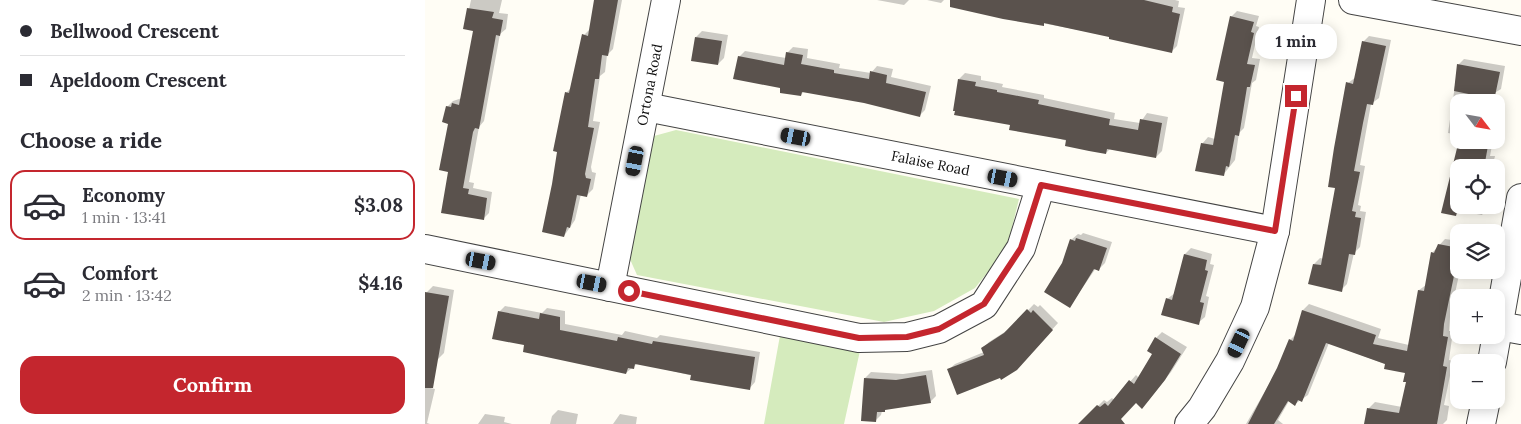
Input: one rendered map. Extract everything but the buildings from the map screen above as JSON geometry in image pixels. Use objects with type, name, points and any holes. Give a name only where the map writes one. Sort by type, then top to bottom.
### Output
[{"type":"street","name":"Ortona Road","points":[[610,287],[667,0]]},
{"type":"street","points":[[1189,424],[1202,408],[1230,361],[1255,307],[1275,231],[1311,0]]},
{"type":"street","points":[[1353,0],[1521,31]]},
{"type":"street","name":"Falaise Road","points":[[646,107],[1275,231]]},
{"type":"street","points":[[425,249],[859,338],[907,337],[939,329],[984,304],[1021,248],[1041,185]]},
{"type":"street","points":[[1496,354],[1510,328],[1521,198]]},
{"type":"street","points":[[1481,424],[1484,409]]},
{"type":"green space","points":[[676,130],[1019,199],[1007,248],[975,288],[934,311],[884,322],[637,275],[629,257],[654,136]]},
{"type":"green space","points":[[781,330],[861,346],[844,424],[764,424]]},
{"type":"route","points":[[629,291],[859,338],[907,337],[939,329],[984,304],[1021,248],[1041,185],[1275,231],[1296,96]]}]
